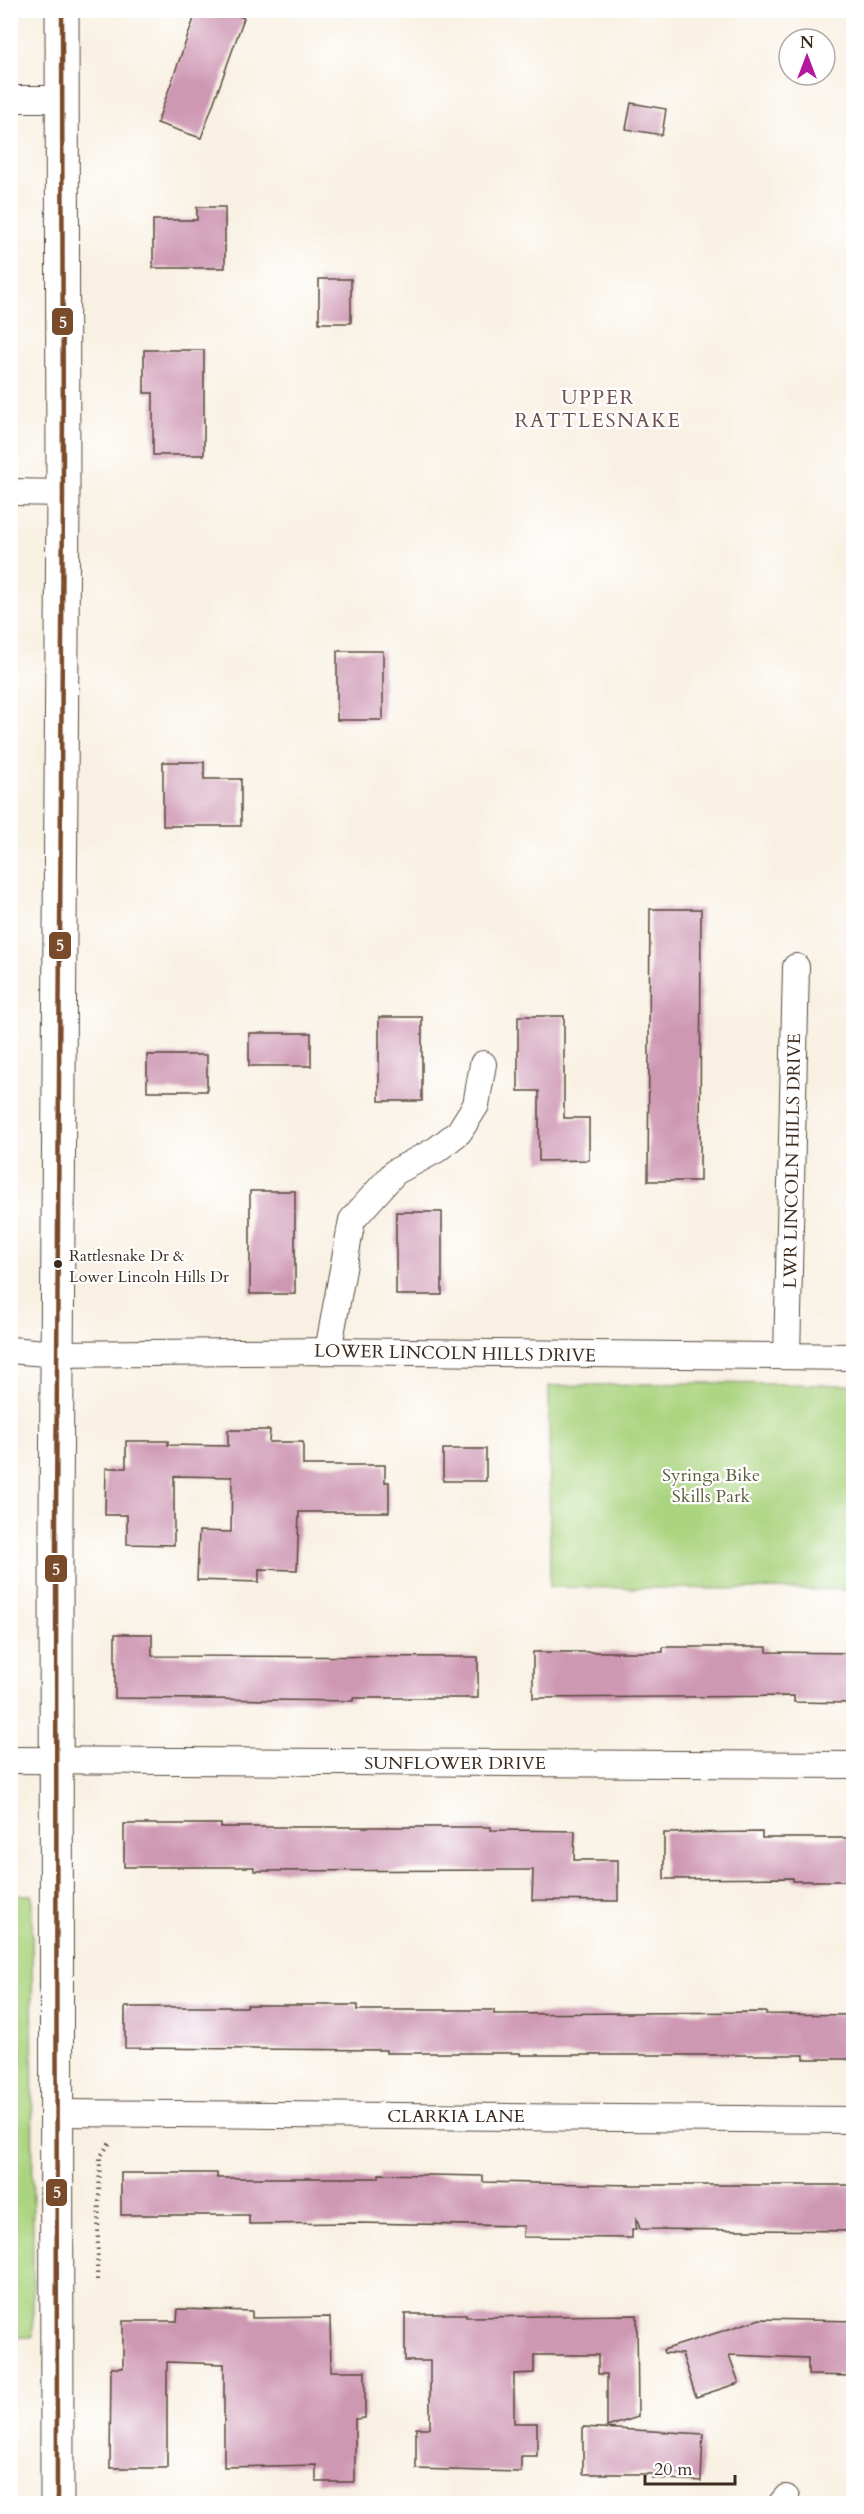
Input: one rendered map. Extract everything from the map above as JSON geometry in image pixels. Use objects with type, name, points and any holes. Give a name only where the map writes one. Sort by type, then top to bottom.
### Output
[{"type":"street","points":[[57,2504],[57,1354],[63,493],[62,10]]},
{"type":"street","points":[[10,99],[62,99]]},
{"type":"street","points":[[10,492],[63,493]]},
{"type":"street","name":"LWR LINCOLN HILLS DRIVE","points":[[787,1356],[796,967]]},
{"type":"street","points":[[328,1351],[352,1220],[395,1172],[436,1150],[459,1132],[476,1105],[483,1065]]},
{"type":"street","name":"LOWER LINCOLN HILLS DRIVE","points":[[10,1350],[57,1354],[328,1351],[854,1357]]},
{"type":"street","name":"SUNFLOWER DRIVE","points":[[10,1760],[854,1766]]},
{"type":"street","name":"CLARKIA LANE","points":[[58,2113],[854,2120]]},
{"type":"path","points":[[97,2280],[100,2157],[132,2113]]},
{"type":"green space","name":"Syringa Bike Skills Park","points":[[698,1383],[853,1385],[853,1590],[550,1587],[549,1386]]},
{"type":"green space","points":[[10,1895],[32,1895],[33,2337],[11,2337]]},
{"type":"building","points":[[197,10],[222,10],[244,18],[201,138],[157,123]]},
{"type":"building","points":[[631,103],[666,109],[662,135],[626,129]]},
{"type":"building","points":[[197,207],[225,207],[225,268],[153,268],[153,220],[197,220]]},
{"type":"building","points":[[319,279],[351,279],[351,323],[319,323]]},
{"type":"building","points":[[144,350],[204,350],[204,455],[153,455],[153,393],[144,393]]},
{"type":"building","points":[[337,651],[383,651],[383,720],[337,720]]},
{"type":"building","points":[[163,762],[204,762],[204,779],[241,779],[241,826],[163,826]]},
{"type":"building","points":[[650,909],[701,909],[700,1181],[648,1181]]},
{"type":"building","points":[[518,1016],[564,1016],[564,1118],[589,1118],[589,1160],[539,1161],[539,1091],[518,1091]]},
{"type":"building","points":[[379,1017],[422,1017],[422,1101],[379,1101]]},
{"type":"building","points":[[249,1033],[311,1033],[311,1066],[249,1066]]},
{"type":"building","points":[[147,1055],[207,1055],[207,1091],[147,1091]]},
{"type":"building","points":[[250,1191],[295,1191],[295,1294],[250,1294]]},
{"type":"building","points":[[396,1212],[442,1212],[442,1295],[396,1295]]},
{"type":"building","points":[[228,1430],[270,1430],[269,1442],[303,1442],[303,1465],[385,1465],[385,1482],[389,1482],[389,1512],[299,1512],[297,1570],[259,1569],[259,1582],[197,1580],[199,1531],[231,1532],[232,1477],[174,1476],[174,1545],[127,1544],[127,1515],[105,1515],[106,1468],[126,1468],[126,1441],[168,1441],[168,1445],[228,1446]]},
{"type":"building","points":[[443,1449],[486,1449],[486,1481],[443,1481]]},
{"type":"building","points":[[115,1634],[152,1634],[152,1656],[478,1657],[478,1698],[353,1698],[353,1701],[115,1698]]},
{"type":"building","points":[[663,1647],[767,1647],[767,1652],[854,1653],[854,1703],[794,1702],[794,1696],[533,1698],[533,1652],[663,1652]]},
{"type":"building","points":[[124,1824],[221,1824],[221,1827],[491,1827],[491,1830],[575,1831],[574,1860],[618,1860],[618,1901],[532,1900],[533,1870],[254,1871],[254,1867],[124,1867]]},
{"type":"building","points":[[762,1832],[762,1838],[854,1838],[854,1881],[793,1881],[793,1878],[664,1879],[664,1833]]},
{"type":"building","points":[[247,2005],[357,2005],[357,2010],[494,2010],[494,2014],[766,2012],[766,2014],[854,2015],[854,2059],[804,2059],[804,2055],[520,2055],[520,2053],[386,2053],[386,2050],[125,2048],[125,2007],[247,2007]]},
{"type":"building","points":[[121,2173],[217,2173],[217,2178],[379,2178],[379,2174],[483,2176],[483,2182],[632,2185],[854,2185],[854,2231],[640,2229],[636,2217],[636,2229],[632,2229],[632,2238],[523,2237],[524,2226],[249,2224],[249,2215],[121,2215]]},
{"type":"building","points":[[178,2309],[252,2311],[252,2318],[330,2317],[331,2371],[365,2371],[365,2418],[355,2419],[355,2482],[316,2482],[316,2465],[224,2467],[224,2364],[167,2362],[167,2468],[110,2468],[111,2368],[123,2368],[123,2321],[177,2321]]},
{"type":"building","points":[[405,2314],[466,2314],[466,2317],[637,2315],[638,2417],[607,2427],[607,2374],[598,2374],[598,2355],[534,2355],[534,2373],[514,2374],[514,2423],[537,2423],[537,2456],[521,2456],[521,2472],[416,2469],[416,2428],[430,2428],[430,2361],[405,2361]]},
{"type":"building","points":[[760,2319],[854,2321],[853,2376],[808,2375],[808,2358],[729,2355],[739,2383],[696,2397],[682,2354],[664,2353],[663,2350]]},
{"type":"building","points":[[583,2427],[703,2434],[701,2481],[652,2478],[652,2474],[583,2474]]},
{"type":"transit line","name":"5","points":[[57,2504],[56,1518],[63,493],[62,10]]},
{"type":"place","name":"Rattlesnake Dr & Lower Lincoln Hills Dr","points":[[58,1264]]},
{"type":"district","name":"UPPER RATTLESNAKE","points":[[598,408]]}]
